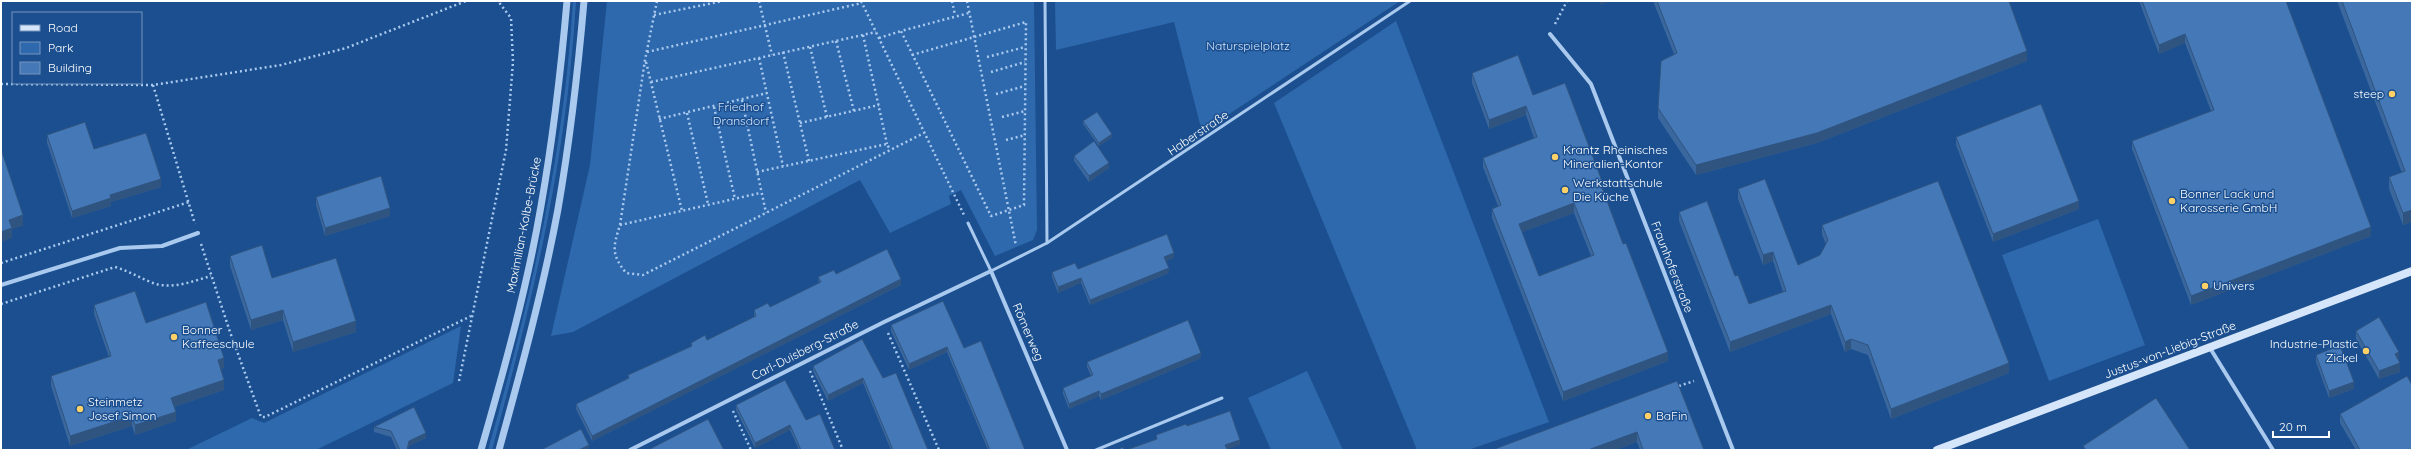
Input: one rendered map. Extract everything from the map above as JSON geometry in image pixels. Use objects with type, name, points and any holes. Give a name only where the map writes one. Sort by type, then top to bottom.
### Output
[{"type":"main road","name":"Justus-von-Liebig-Straße","points":[[1937,450],[2412,271]]},
{"type":"street","name":"Maximilian-Kolbe-Brücke","points":[[481,450],[517,315],[541,207],[561,74],[567,1]]},
{"type":"street","points":[[499,450],[538,303],[558,209],[577,78],[584,1]]},
{"type":"street","name":"Fraunhoferstraße","points":[[1550,34],[1591,84],[1733,450]]},
{"type":"street","points":[[1,285],[120,248],[162,246],[198,233]]},
{"type":"street","name":"Carl-Duisberg-Straße","points":[[630,450],[884,322],[991,271]]},
{"type":"street","name":"Römerweg","points":[[991,271],[1067,450]]},
{"type":"street","points":[[2210,348],[2273,450]]},
{"type":"lane","points":[[1045,1],[1047,243]]},
{"type":"lane","name":"Haberstraße","points":[[991,271],[1047,243],[1410,1]]},
{"type":"lane","name":"Römerweg","points":[[968,223],[991,271]]},
{"type":"lane","points":[[1096,450],[1222,398]]},
{"type":"path","points":[[1,84],[152,84],[281,65],[346,48],[466,1]]},
{"type":"path","points":[[459,381],[471,316],[506,150],[513,62],[511,18],[498,1]]},
{"type":"path","points":[[657,1],[645,60],[620,225],[614,244],[616,260],[626,273],[643,275],[924,133]]},
{"type":"path","points":[[654,15],[722,1]]},
{"type":"path","points":[[759,1],[772,55]]},
{"type":"path","points":[[952,1],[956,15]]},
{"type":"path","points":[[967,1],[1019,258]]},
{"type":"path","points":[[1550,34],[1567,1]]},
{"type":"path","points":[[647,52],[765,26],[861,2],[968,223]]},
{"type":"path","points":[[879,38],[956,15],[969,13]]},
{"type":"path","points":[[901,31],[912,55],[991,216],[1024,205],[1026,22],[912,55]]},
{"type":"path","points":[[650,82],[876,32]]},
{"type":"path","points":[[863,35],[887,144],[890,150]]},
{"type":"path","points":[[836,41],[854,111]]},
{"type":"path","points":[[810,47],[827,117]]},
{"type":"path","points":[[987,57],[1026,47]]},
{"type":"path","points":[[783,52],[809,161]]},
{"type":"path","points":[[759,58],[783,166]]},
{"type":"path","points":[[645,60],[682,211]]},
{"type":"path","points":[[991,72],[1025,62]]},
{"type":"path","points":[[152,84],[211,276],[261,417],[265,417],[471,316]]},
{"type":"path","points":[[996,94],[1025,86]]},
{"type":"path","points":[[660,120],[767,93]]},
{"type":"path","points":[[742,100],[760,193],[766,212]]},
{"type":"path","points":[[800,123],[879,105]]},
{"type":"path","points":[[714,107],[735,199]]},
{"type":"path","points":[[1002,117],[1025,111]]},
{"type":"path","points":[[687,113],[708,204]]},
{"type":"path","points":[[1006,140],[1025,135]]},
{"type":"path","points":[[757,172],[887,144]]},
{"type":"path","points":[[620,225],[760,193]]},
{"type":"path","points":[[1,263],[189,202]]},
{"type":"path","points":[[1,304],[115,267],[132,272],[153,284],[174,286],[211,276]]},
{"type":"path","points":[[884,322],[939,450]]},
{"type":"path","points":[[806,362],[843,450]]},
{"type":"path","points":[[1672,389],[1704,377]]},
{"type":"path","points":[[1679,386],[1682,394]]},
{"type":"path","points":[[728,400],[751,450]]},
{"type":"green space","points":[[573,1],[576,1],[565,116],[546,228],[507,394],[492,450],[488,450],[518,339],[543,228],[562,115]]},
{"type":"green space","name":"Friedhof Dransdorf","points":[[607,1],[1034,1],[1037,230],[1033,240],[995,256],[961,190],[949,196],[951,204],[890,233],[860,180],[573,332],[551,336],[590,165]]},
{"type":"green space","name":"Naturspielplatz","points":[[1055,1],[1400,1],[1202,132],[1174,22],[1056,50]]},
{"type":"green space","points":[[1396,21],[1549,422],[1468,450],[1417,450],[1274,103]]},
{"type":"green space","points":[[2098,219],[2145,345],[2049,381],[2002,255]]},
{"type":"green space","points":[[461,326],[453,383],[316,450],[186,450],[252,418],[264,423]]},
{"type":"green space","points":[[1307,371],[1343,450],[1271,450],[1248,398]]},
{"type":"building","points":[[1657,1],[2009,1],[2027,51],[1817,133],[1696,165],[1658,108],[1661,61],[1677,53]]},
{"type":"building","points":[[2142,1],[2286,1],[2371,227],[2191,296],[2132,141],[2214,110],[2185,34],[2159,45]]},
{"type":"building","name":"steep","points":[[2342,1],[2412,1],[2412,210],[2403,213],[2389,177],[2405,171]]},
{"type":"building","points":[[1518,55],[1533,95],[1565,83],[1602,181],[1600,182],[1623,244],[1626,243],[1668,352],[1563,392],[1492,209],[1501,205],[1483,158],[1537,137],[1526,106],[1489,120],[1472,73]],"holes":[[[1574,203],[1594,255],[1539,276],[1519,224]]]},
{"type":"building","points":[[2041,104],[2079,201],[1993,234],[1956,137]]},
{"type":"building","points":[[1097,112],[1112,134],[1099,143],[1083,121]]},
{"type":"building","points":[[85,122],[94,149],[146,133],[161,179],[110,195],[111,198],[72,211],[47,135]]},
{"type":"building","points":[[1094,141],[1109,163],[1089,176],[1074,156]]},
{"type":"building","points":[[1,149],[23,215],[9,220],[12,228],[1,232]]},
{"type":"building","points":[[381,176],[390,208],[325,228],[316,197]]},
{"type":"building","points":[[1765,179],[1798,265],[1820,255],[1828,240],[1822,225],[1938,181],[2009,363],[1891,409],[1868,345],[1851,339],[1845,342],[1831,305],[1730,342],[1679,212],[1707,201],[1735,276],[1738,275],[1749,304],[1786,291],[1773,252],[1763,255],[1738,189]]},
{"type":"building","points":[[1167,234],[1174,253],[1164,257],[1169,268],[1090,300],[1081,278],[1058,287],[1052,272],[1075,263],[1078,269]]},
{"type":"building","points":[[262,245],[272,278],[336,258],[356,321],[293,342],[283,310],[251,320],[230,256]]},
{"type":"building","points":[[887,249],[901,279],[592,436],[576,404],[629,378],[628,375],[692,346],[691,343],[705,335],[707,340],[756,316],[754,310],[768,303],[770,307],[821,282],[818,277],[834,270],[836,274]]},
{"type":"building","points":[[135,291],[146,323],[206,302],[224,358],[218,360],[224,380],[171,398],[176,412],[135,425],[132,416],[70,436],[51,376],[111,356],[94,305]]},
{"type":"building","points":[[943,301],[964,348],[981,341],[1025,450],[990,450],[947,347],[909,364],[891,325]]},
{"type":"building","name":"Industrie-Plastic Zickel","points":[[2379,317],[2399,352],[2395,354],[2400,363],[2379,371],[2356,331]]},
{"type":"building","points":[[1188,320],[1201,353],[1101,394],[1099,391],[1069,404],[1063,388],[1093,375],[1087,362]]},
{"type":"building","points":[[862,339],[883,378],[896,373],[928,450],[893,450],[863,378],[828,395],[813,366]]},
{"type":"building","points":[[2340,345],[2354,382],[2329,391],[2316,355]]},
{"type":"building","points":[[2407,376],[2412,385],[2412,450],[2360,450],[2340,414]]},
{"type":"building","points":[[785,380],[806,420],[820,414],[835,450],[801,450],[790,425],[755,443],[736,405]]},
{"type":"building","name":"BaFin","points":[[1677,381],[1704,450],[1643,450],[1637,432],[1588,450],[1492,450]]},
{"type":"building","points":[[2156,398],[2190,450],[2086,450],[2083,446]]},
{"type":"building","points":[[414,407],[426,433],[409,441],[407,450],[400,450],[391,431],[374,427]]},
{"type":"building","points":[[1230,411],[1240,440],[1225,445],[1227,449],[1225,450],[1126,450],[1157,439],[1156,435],[1186,424],[1187,426]]},
{"type":"building","points":[[708,419],[724,450],[648,450]]},
{"type":"building","points":[[581,429],[589,445],[579,450],[541,450]]},
{"type":"building","points":[[1123,447],[1124,450],[1116,450]]},
{"type":"place","name":"steep","points":[[2392,94]]},
{"type":"place","name":"Krantz Rheinisches Mineralien-Kontor","points":[[1555,157]]},
{"type":"place","name":"Werkstattschule Die Küche","points":[[1565,190]]},
{"type":"place","name":"Bonner Lack und Karosserie GmbH","points":[[2172,201]]},
{"type":"place","name":"Univers","points":[[2205,286]]},
{"type":"place","name":"Bonner Kaffeeschule","points":[[174,337]]},
{"type":"place","name":"Industrie-Plastic Zickel","points":[[2366,351]]},
{"type":"place","name":"Steinmetz Josef Simon","points":[[80,409]]},
{"type":"place","name":"BaFin","points":[[1648,416]]}]
